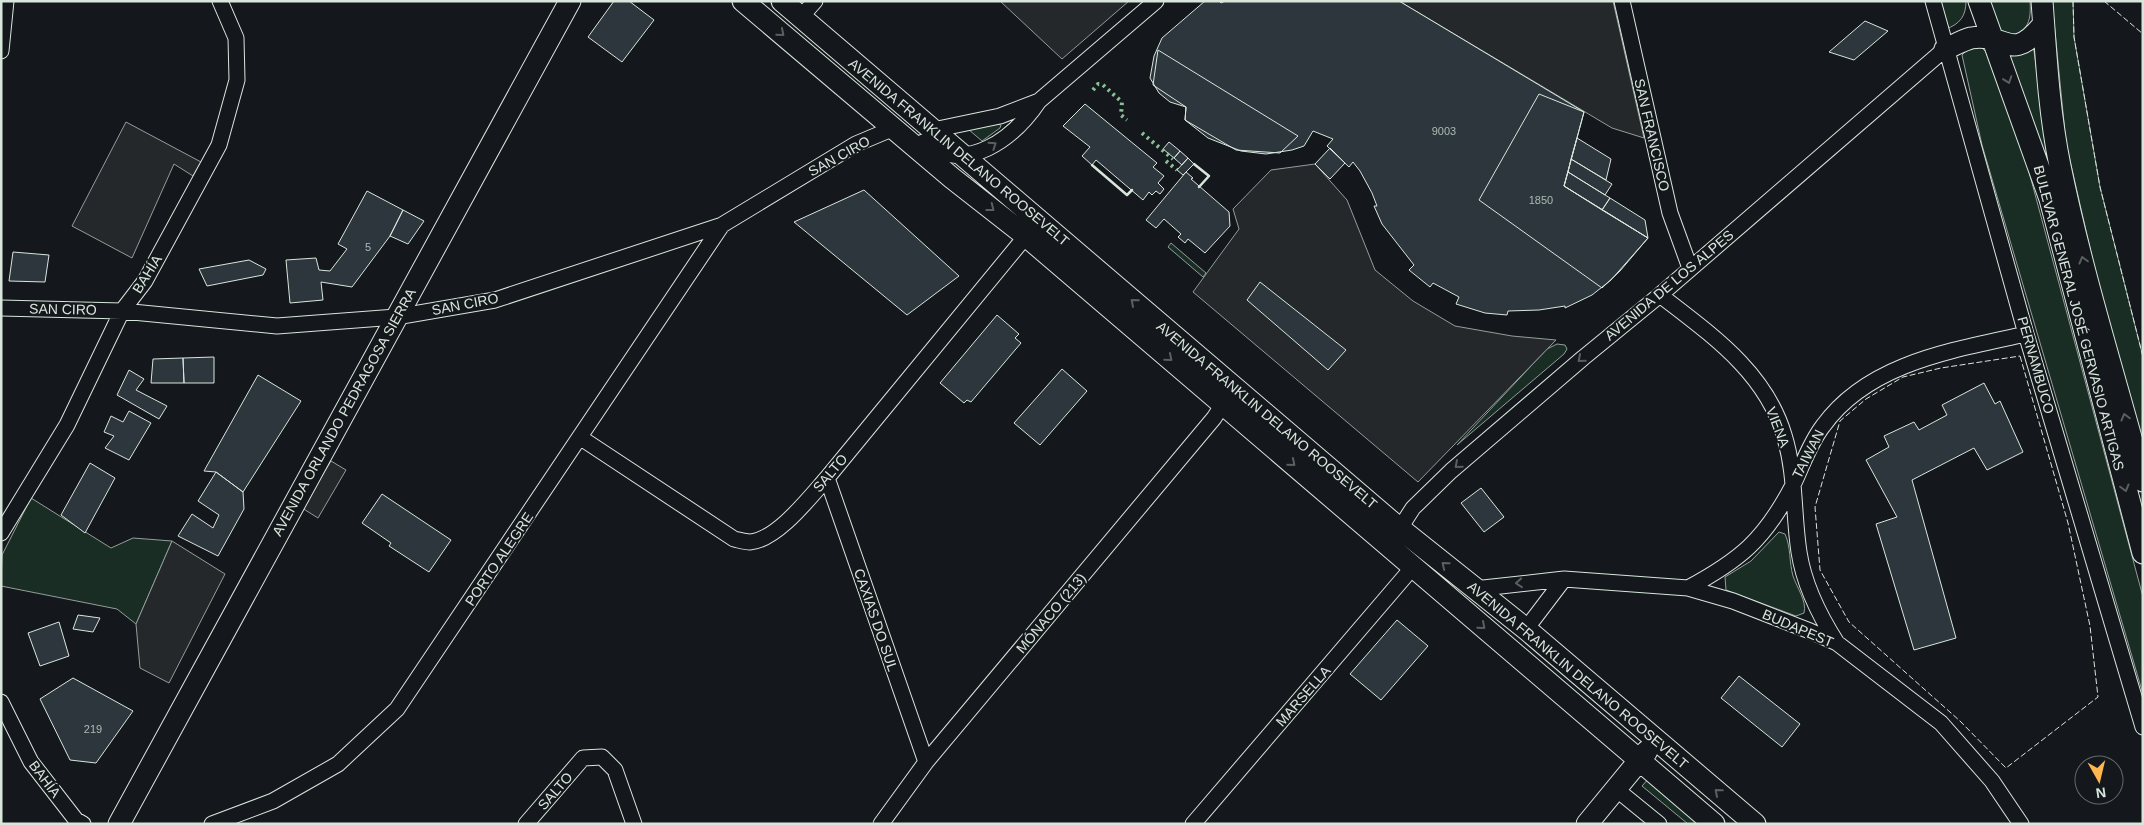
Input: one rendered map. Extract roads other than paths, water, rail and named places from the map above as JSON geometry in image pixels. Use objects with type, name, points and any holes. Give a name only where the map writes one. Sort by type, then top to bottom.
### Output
[{"type":"main road","name":"AVENIDA ORLANDO PEDRAGOSA SIERRA","points":[[119,824],[570,1]]},
{"type":"main road","name":"AVENIDA FRANKLIN DELANO ROOSEVELT","points":[[744,1],[894,128],[1026,236],[1223,404],[1394,537],[1474,589],[1526,629],[1755,824]]},
{"type":"main road","name":"AVENIDA FRANKLIN DELANO ROOSEVELT","points":[[782,1],[964,156],[1394,537],[1413,568],[1714,824]]},
{"type":"main road","name":"AVENIDA DE LOS ALPES","points":[[1945,49],[1968,24],[1977,1]]},
{"type":"main road","name":"BULEVAR GENERAL JOSÉ GERVASIO ARTIGAS","points":[[1977,1],[1993,39],[2050,199],[2143,553]]},
{"type":"main road","name":"BULEVAR GENERAL JOSÉ GERVASIO ARTIGAS","points":[[2042,1],[2042,26],[2060,165],[2087,278],[2143,481]]},
{"type":"main road","name":"AVENIDA DE LOS ALPES","points":[[1945,49],[1971,38],[1993,39],[2007,45],[2022,44],[2032,38],[2042,26]]},
{"type":"main road","points":[[1587,824],[1657,739]]},
{"type":"street","points":[[1,51],[6,1]]},
{"type":"street","name":"BAHÍA","points":[[1,533],[66,424],[122,310],[145,281],[219,145],[237,80],[236,38],[220,1]]},
{"type":"street","points":[[801,17],[815,1]]},
{"type":"street","points":[[873,110],[893,117],[937,152],[964,156],[987,150],[1028,118],[1039,101],[1156,1]]},
{"type":"street","name":"SAN FRANCISCO","points":[[1622,1],[1670,213],[1690,268]]},
{"type":"street","name":"PERNAMBUCO","points":[[1933,1],[2026,334],[2143,726]]},
{"type":"street","name":"AVENIDA DE LOS ALPES","points":[[1394,537],[1413,508],[1452,471],[1583,358],[1660,295],[1945,49]]},
{"type":"street","points":[[933,130],[1000,116],[1039,101]]},
{"type":"street","name":"SAN CIRO","points":[[1,308],[122,310],[277,326],[396,317],[495,300],[722,225],[856,144],[894,128]]},
{"type":"street","name":"PORTO ALEGRE","points":[[212,824],[273,801],[338,764],[398,709],[722,225]]},
{"type":"street","name":"SALTO","points":[[581,438],[734,539],[749,542],[760,540],[797,511],[826,478],[1026,236]]},
{"type":"street","name":"VIENA","points":[[1660,295],[1709,333],[1751,373],[1775,412],[1784,434],[1790,462],[1792,486]]},
{"type":"street","name":"TAIWAN","points":[[1836,642],[1824,624],[1805,579],[1799,552],[1792,486],[1822,426],[1857,393],[1886,374],[1909,364],[1956,350],[2026,334]]},
{"type":"street","name":"MÓNACO (213)","points":[[881,824],[926,762],[1214,418],[1223,404]]},
{"type":"street","name":"CAXIAS DO SUL","points":[[826,478],[926,762]]},
{"type":"street","points":[[1688,588],[1724,569],[1752,546],[1772,522],[1792,486]]},
{"type":"street","name":"MARSELLA","points":[[1193,824],[1413,568]]},
{"type":"street","points":[[1526,629],[1564,579]]},
{"type":"street","name":"BUDAPEST","points":[[1474,589],[1564,579],[1688,588],[1733,601],[1836,642],[1941,723],[1992,781],[2021,824]]},
{"type":"street","name":"BAHÍA","points":[[1,702],[31,762],[76,820],[83,824]]},
{"type":"street","name":"SALTO","points":[[526,824],[583,758],[602,757],[615,770],[634,824]]},
{"type":"street","points":[[1616,789],[1659,824]]}]
